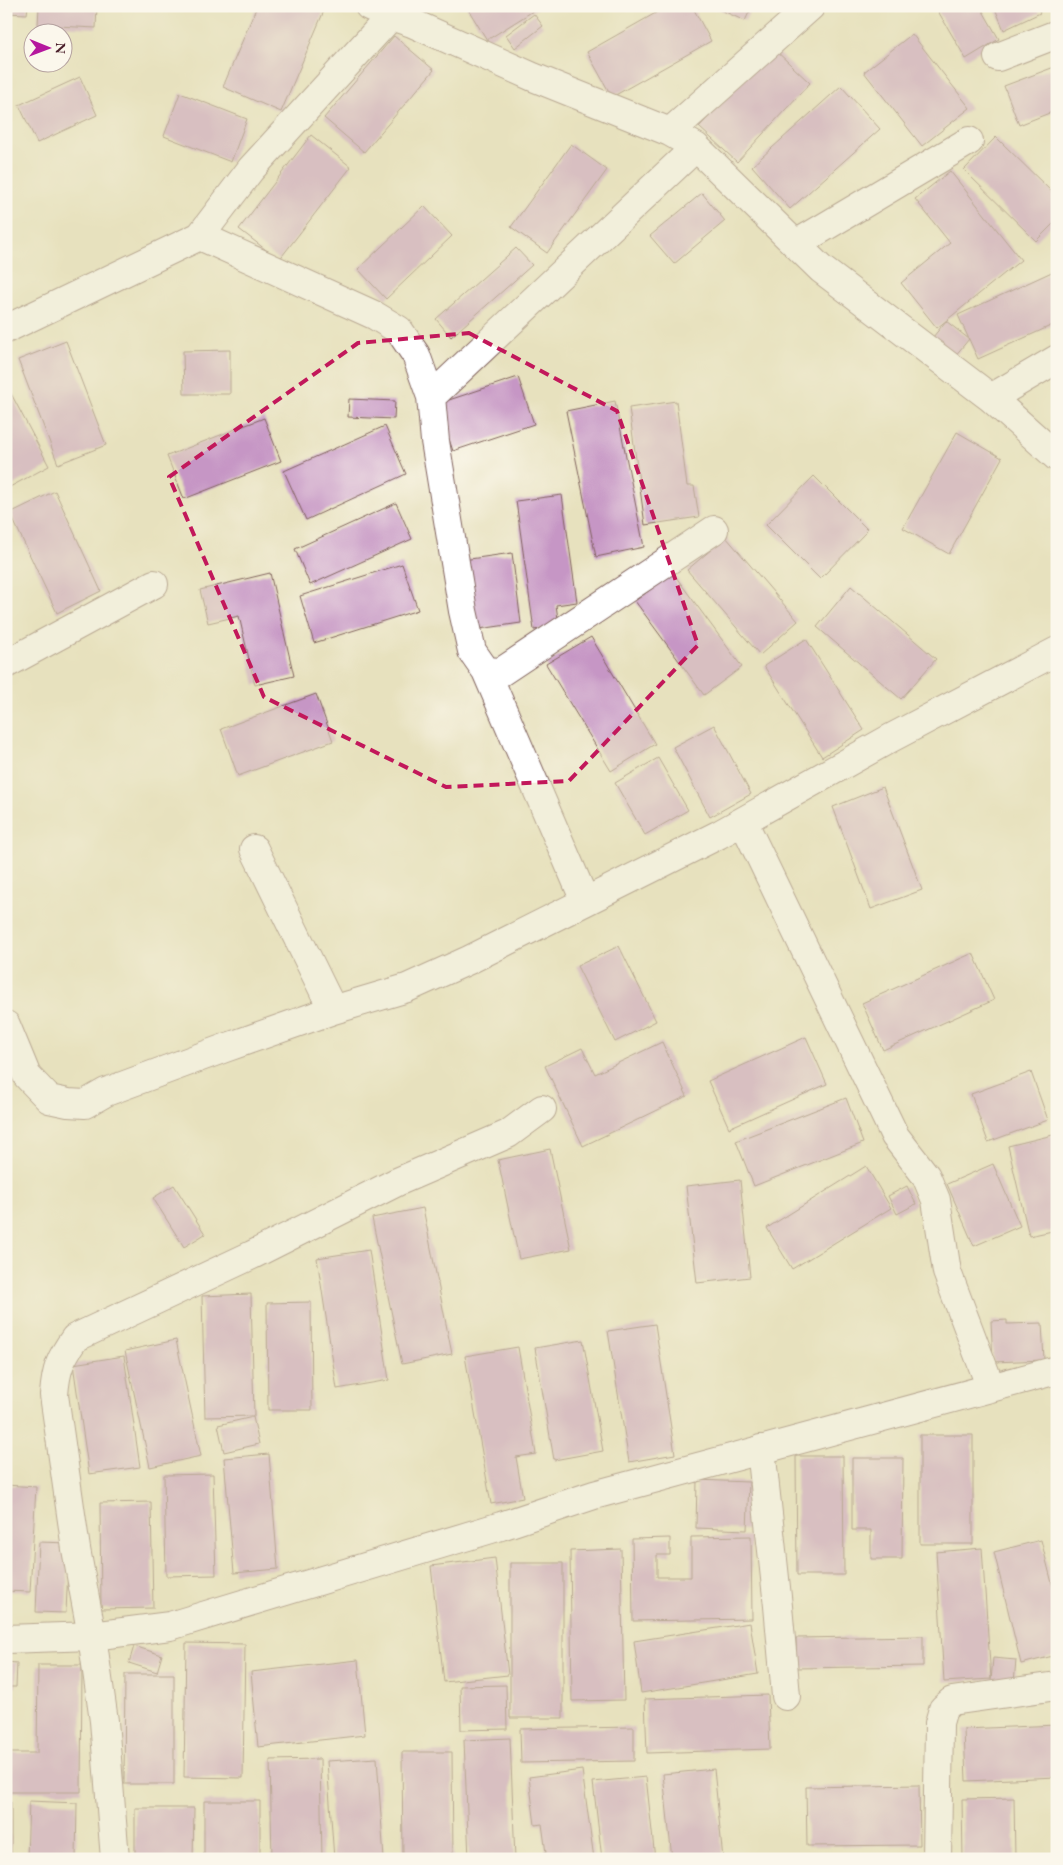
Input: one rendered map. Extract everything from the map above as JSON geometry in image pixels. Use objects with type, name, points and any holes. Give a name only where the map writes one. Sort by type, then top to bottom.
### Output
[{"type":"street","points":[[670,132],[810,6]]},
{"type":"street","points":[[6,329],[200,236],[251,169],[380,11],[412,23],[532,78],[670,132],[696,147],[821,269],[991,398],[1057,457]]},
{"type":"street","points":[[998,57],[1057,34]]},
{"type":"street","points":[[796,244],[969,141]]},
{"type":"street","points":[[430,397],[696,147]]},
{"type":"street","points":[[200,236],[374,316],[399,330],[416,355],[430,397],[435,441],[463,611],[472,651],[486,671],[586,901]]},
{"type":"street","points":[[991,398],[1057,359]]},
{"type":"street","points":[[486,671],[501,672],[714,530]]},
{"type":"street","points":[[6,664],[154,584]]},
{"type":"street","points":[[6,1025],[27,1076],[49,1099],[85,1104],[106,1092],[333,1010],[407,988],[469,960],[743,821],[891,738],[1057,651]]},
{"type":"street","points":[[743,821],[895,1136],[926,1176],[936,1200],[947,1272],[991,1388]]},
{"type":"street","points":[[254,849],[333,1010]]},
{"type":"street","points":[[115,1859],[104,1721],[92,1636],[76,1549],[54,1395],[56,1374],[62,1355],[75,1338],[252,1255],[397,1182],[508,1134],[542,1109]]},
{"type":"street","points":[[6,1639],[92,1636],[170,1626],[501,1526],[594,1495],[1057,1370]]},
{"type":"street","points":[[760,1450],[778,1606],[786,1696]]},
{"type":"street","points":[[938,1859],[939,1724],[942,1709],[952,1701],[1057,1686]]},
{"type":"highlighted area","points":[[469,333],[617,411],[698,645],[569,781],[446,787],[264,697],[169,477],[358,343]]},
{"type":"building","points":[[6,6],[28,6],[27,14],[6,13]]},
{"type":"building","points":[[39,6],[97,6],[96,28],[72,27],[72,22],[38,22]]},
{"type":"building","points":[[257,6],[326,6],[281,112],[223,87]]},
{"type":"building","points":[[466,6],[541,6],[487,40]]},
{"type":"building","points":[[668,6],[692,6],[711,41],[612,97],[587,52]]},
{"type":"building","points":[[712,6],[752,6],[745,21]]},
{"type":"building","points":[[935,6],[980,6],[999,39],[966,59]]},
{"type":"building","points":[[994,6],[1037,6],[1040,13],[1004,30]]},
{"type":"building","points":[[534,14],[543,26],[515,48],[506,35]]},
{"type":"building","points":[[912,34],[970,108],[922,146],[864,72]]},
{"type":"building","points":[[394,36],[434,70],[364,152],[324,118]]},
{"type":"building","points":[[773,48],[810,83],[737,162],[699,127]]},
{"type":"building","points":[[1057,66],[1057,110],[1019,125],[1004,86]]},
{"type":"building","points":[[80,77],[97,115],[37,143],[19,105]]},
{"type":"building","points":[[841,86],[880,129],[790,209],[752,166]]},
{"type":"building","points":[[180,93],[247,119],[231,162],[164,136]]},
{"type":"building","points":[[311,135],[351,167],[279,260],[239,229]]},
{"type":"building","points":[[996,137],[1057,197],[1057,220],[1036,241],[964,170]]},
{"type":"building","points":[[571,144],[607,170],[547,253],[511,227]]},
{"type":"building","points":[[950,171],[1021,260],[937,328],[901,283],[950,243],[915,199]]},
{"type":"building","points":[[702,193],[725,221],[674,264],[650,236]]},
{"type":"building","points":[[424,206],[452,236],[386,299],[358,269]]},
{"type":"building","points":[[516,248],[532,265],[451,337],[436,319]]},
{"type":"building","points":[[1054,271],[1057,277],[1057,323],[978,359],[958,315]]},
{"type":"building","points":[[946,321],[969,339],[955,356],[933,337]]},
{"type":"building","points":[[66,341],[106,445],[58,464],[18,360]]},
{"type":"building","points":[[230,350],[230,394],[184,394],[183,351]]},
{"type":"building","points":[[518,377],[534,424],[453,451],[437,404]]},
{"type":"building","points":[[6,384],[49,466],[6,489]]},
{"type":"building","points":[[349,399],[395,401],[394,419],[348,417]]},
{"type":"building","points":[[615,401],[644,547],[596,557],[566,411]]},
{"type":"building","points":[[676,401],[687,486],[694,486],[699,517],[645,525],[629,408]]},
{"type":"building","points":[[264,418],[281,461],[184,499],[167,456]]},
{"type":"building","points":[[385,426],[406,474],[306,520],[284,471]]},
{"type":"building","points":[[957,432],[1002,458],[949,554],[903,528]]},
{"type":"building","points":[[814,476],[868,530],[820,579],[766,525]]},
{"type":"building","points":[[55,491],[101,591],[57,613],[10,513]]},
{"type":"building","points":[[562,495],[577,602],[556,605],[559,626],[534,630],[516,501]]},
{"type":"building","points":[[396,503],[412,539],[310,585],[295,549]]},
{"type":"building","points":[[726,537],[798,621],[760,655],[687,570]]},
{"type":"building","points":[[512,553],[521,623],[472,630],[463,560]]},
{"type":"building","points":[[402,564],[418,610],[314,643],[300,596]]},
{"type":"building","points":[[270,573],[294,676],[255,685],[239,616],[208,623],[200,590]]},
{"type":"building","points":[[673,573],[742,667],[704,695],[635,601]]},
{"type":"building","points":[[851,586],[936,659],[901,699],[817,627]]},
{"type":"building","points":[[591,637],[655,744],[611,771],[546,664]]},
{"type":"building","points":[[806,639],[864,730],[822,757],[764,666]]},
{"type":"building","points":[[316,694],[333,741],[238,776],[221,729]]},
{"type":"building","points":[[714,725],[751,794],[710,817],[673,747]]},
{"type":"building","points":[[658,758],[688,810],[645,835],[615,783]]},
{"type":"building","points":[[883,787],[922,890],[871,909],[833,807]]},
{"type":"building","points":[[619,946],[656,1021],[615,1042],[577,966]]},
{"type":"building","points":[[973,953],[994,1000],[883,1050],[862,1003]]},
{"type":"building","points":[[806,1037],[827,1084],[729,1128],[708,1081]]},
{"type":"building","points":[[662,1042],[687,1096],[583,1146],[545,1066],[582,1048],[595,1074]]},
{"type":"building","points":[[1031,1072],[1048,1120],[988,1142],[971,1094]]},
{"type":"building","points":[[846,1098],[863,1143],[754,1186],[736,1141]]},
{"type":"building","points":[[1057,1134],[1057,1230],[1029,1236],[1008,1146]]},
{"type":"building","points":[[550,1149],[571,1249],[519,1259],[498,1160]]},
{"type":"building","points":[[993,1164],[1020,1226],[974,1246],[947,1184]]},
{"type":"building","points":[[866,1166],[891,1208],[792,1269],[767,1228]]},
{"type":"building","points":[[740,1180],[750,1277],[697,1283],[686,1186]]},
{"type":"building","points":[[174,1185],[205,1234],[184,1247],[153,1198]]},
{"type":"building","points":[[907,1186],[916,1204],[897,1214],[888,1196]]},
{"type":"building","points":[[423,1208],[452,1354],[402,1364],[372,1218]]},
{"type":"building","points":[[369,1250],[389,1380],[337,1389],[317,1258]]},
{"type":"building","points":[[251,1294],[254,1416],[205,1417],[202,1296]]},
{"type":"building","points":[[311,1302],[312,1410],[268,1410],[267,1303]]},
{"type":"building","points":[[1007,1320],[1007,1324],[1042,1323],[1044,1360],[993,1362],[991,1321]]},
{"type":"building","points":[[655,1324],[675,1454],[629,1462],[608,1331]]},
{"type":"building","points":[[176,1340],[201,1456],[150,1467],[125,1351]]},
{"type":"building","points":[[583,1340],[603,1451],[554,1460],[535,1348]]},
{"type":"building","points":[[518,1347],[536,1454],[516,1457],[523,1498],[491,1504],[465,1356]]},
{"type":"building","points":[[124,1356],[140,1467],[89,1474],[73,1364]]},
{"type":"building","points":[[253,1417],[259,1444],[224,1452],[218,1425]]},
{"type":"building","points":[[920,1435],[973,1435],[973,1544],[920,1544]]},
{"type":"building","points":[[269,1454],[278,1569],[234,1573],[224,1458]]},
{"type":"building","points":[[796,1456],[843,1456],[844,1575],[797,1575]]},
{"type":"building","points":[[852,1458],[903,1458],[902,1559],[871,1559],[871,1530],[852,1530]]},
{"type":"building","points":[[213,1474],[216,1575],[166,1576],[164,1475]]},
{"type":"building","points":[[697,1480],[749,1482],[747,1530],[696,1528]]},
{"type":"building","points":[[6,1485],[36,1487],[30,1592],[6,1591]]},
{"type":"building","points":[[151,1502],[153,1608],[101,1609],[100,1503]]},
{"type":"building","points":[[751,1536],[752,1619],[633,1621],[632,1539],[670,1538],[670,1555],[657,1555],[657,1577],[691,1577],[691,1537]]},
{"type":"building","points":[[1041,1540],[1057,1603],[1057,1655],[1021,1664],[994,1552]]},
{"type":"building","points":[[39,1542],[69,1543],[66,1613],[36,1612]]},
{"type":"building","points":[[982,1548],[991,1679],[944,1682],[936,1552]]},
{"type":"building","points":[[621,1549],[624,1700],[572,1701],[570,1551]]},
{"type":"building","points":[[495,1558],[508,1675],[444,1682],[431,1566]]},
{"type":"building","points":[[510,1563],[563,1563],[563,1718],[510,1718]]},
{"type":"building","points":[[750,1623],[758,1674],[641,1693],[634,1641]]},
{"type":"building","points":[[923,1636],[923,1666],[797,1668],[796,1638]]},
{"type":"building","points":[[186,1643],[245,1644],[243,1778],[184,1777]]},
{"type":"building","points":[[134,1646],[162,1655],[157,1672],[129,1663]]},
{"type":"building","points":[[993,1658],[1016,1660],[1014,1682],[991,1681]]},
{"type":"building","points":[[358,1660],[365,1735],[258,1747],[251,1672]]},
{"type":"building","points":[[6,1662],[17,1663],[16,1687],[6,1687]]},
{"type":"building","points":[[38,1665],[82,1665],[81,1792],[6,1792],[6,1753],[37,1753]]},
{"type":"building","points":[[125,1674],[174,1674],[174,1784],[124,1784]]},
{"type":"building","points":[[506,1685],[507,1729],[461,1730],[460,1686]]},
{"type":"building","points":[[768,1695],[770,1749],[647,1753],[645,1699]]},
{"type":"building","points":[[1057,1725],[1057,1777],[966,1781],[964,1729]]},
{"type":"building","points":[[634,1727],[634,1761],[521,1763],[520,1729]]},
{"type":"building","points":[[510,1738],[515,1859],[469,1859],[464,1740]]},
{"type":"building","points":[[402,1752],[452,1752],[453,1859],[403,1859]]},
{"type":"building","points":[[377,1758],[384,1859],[334,1859],[327,1761]]},
{"type":"building","points":[[320,1759],[322,1859],[272,1859],[270,1760]]},
{"type":"building","points":[[714,1769],[723,1859],[672,1859],[663,1774]]},
{"type":"building","points":[[582,1770],[594,1859],[530,1859],[529,1856],[546,1853],[542,1824],[535,1825],[529,1777]]},
{"type":"building","points":[[646,1777],[655,1859],[602,1859],[593,1782]]},
{"type":"building","points":[[919,1785],[920,1845],[807,1846],[806,1787]]},
{"type":"building","points":[[1014,1798],[1015,1859],[963,1859],[962,1799]]},
{"type":"building","points":[[29,1801],[77,1803],[76,1859],[27,1859]]},
{"type":"building","points":[[204,1801],[260,1801],[260,1859],[204,1859]]},
{"type":"building","points":[[6,1802],[11,1802],[11,1859],[6,1859]]},
{"type":"building","points":[[135,1808],[194,1808],[193,1859],[135,1859]]}]
